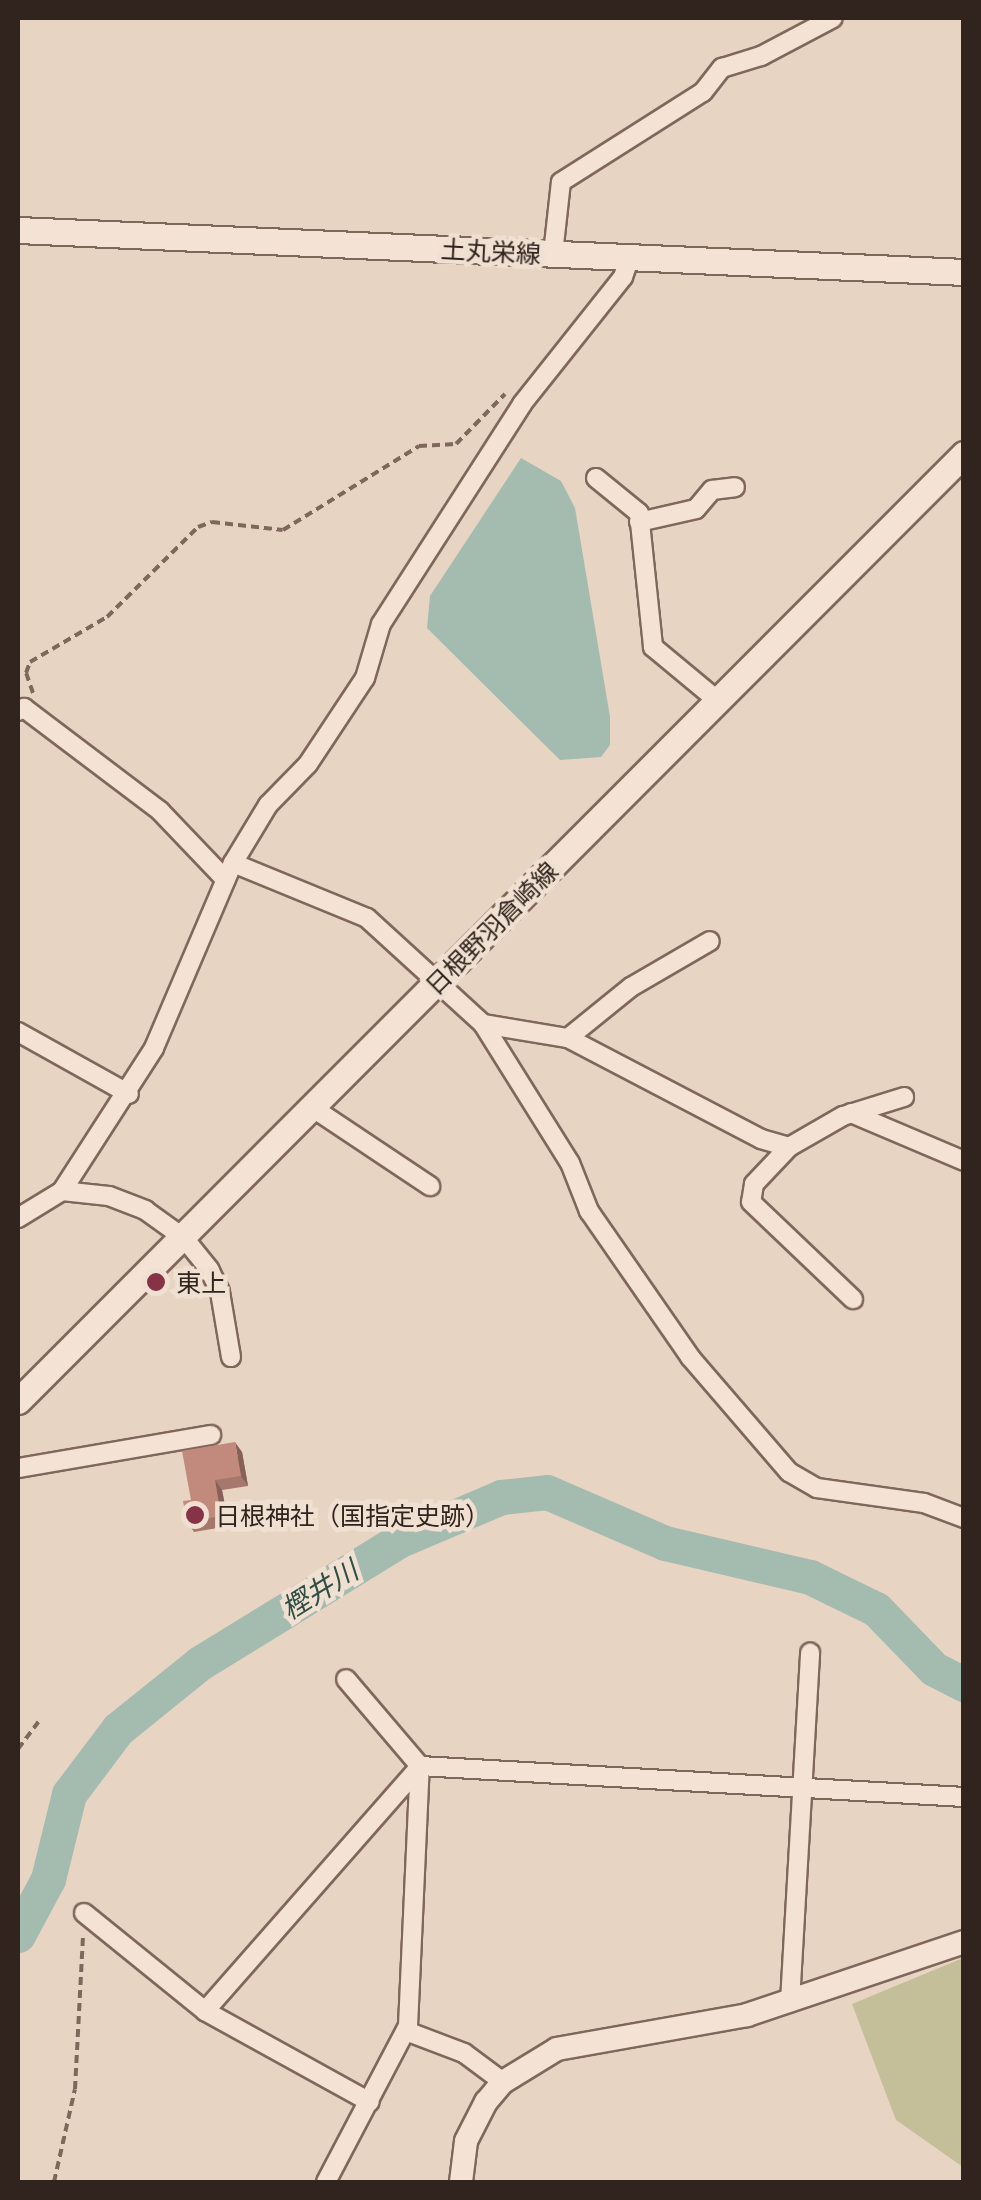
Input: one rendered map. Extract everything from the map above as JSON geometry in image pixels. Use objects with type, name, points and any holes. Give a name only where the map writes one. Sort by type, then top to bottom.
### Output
[{"type":"main road","name":"土丸栄線","points":[[18,230],[964,272]]},
{"type":"main road","name":"日根野羽倉崎線","points":[[18,1401],[964,454]]},
{"type":"street","points":[[552,254],[561,182],[703,92],[722,68],[761,56],[833,18]]},
{"type":"street","points":[[18,1218],[62,1191],[128,1094],[230,871],[268,805],[308,764],[365,678],[382,624],[522,404],[622,277],[630,257]]},
{"type":"street","points":[[596,478],[638,513],[653,647],[718,701]]},
{"type":"street","points":[[640,522],[696,510],[712,490],[736,488]]},
{"type":"street","points":[[21,710],[160,811],[230,871],[368,918],[483,1024],[570,1164],[589,1211],[690,1357],[789,1472],[817,1488],[924,1503],[964,1518]]},
{"type":"street","points":[[568,1038],[631,987],[710,941]]},
{"type":"street","points":[[483,1024],[568,1038],[761,1139],[789,1147]]},
{"type":"street","points":[[18,1032],[128,1094]]},
{"type":"street","points":[[853,1299],[751,1202],[754,1184],[789,1147],[851,1112],[904,1097]]},
{"type":"street","points":[[312,1108],[430,1186]]},
{"type":"street","points":[[851,1112],[964,1161]]},
{"type":"street","points":[[62,1191],[109,1196],[145,1210],[184,1238],[220,1292],[231,1357]]},
{"type":"street","points":[[18,1468],[211,1435]]},
{"type":"street","points":[[790,2002],[810,1653]]},
{"type":"street","points":[[326,2182],[406,2032],[420,1766],[346,1678]]},
{"type":"street","points":[[420,1766],[964,1798]]},
{"type":"street","points":[[205,2011],[420,1766]]},
{"type":"street","points":[[84,1913],[205,2011],[370,2102]]},
{"type":"street","points":[[461,2182],[466,2141],[503,2082],[556,2049],[790,2002],[964,1942]]},
{"type":"street","points":[[406,2032],[464,2053],[503,2082]]},
{"type":"path","points":[[21,710],[34,697],[26,674],[30,662],[107,617],[198,528],[212,522],[283,530],[419,446],[456,444],[504,393],[522,404]]},
{"type":"path","points":[[18,1749],[38,1720]]},
{"type":"path","points":[[54,2182],[74,2089],[84,1913]]},
{"type":"shaded area","points":[[521,458],[561,481],[575,508],[610,717],[610,745],[601,757],[560,760],[427,628],[430,596]]},
{"type":"shaded area","points":[[963,1958],[963,2167],[896,2120],[852,2004]]},
{"type":"building","points":[[235,1442],[241,1476],[215,1480],[221,1516],[187,1522],[183,1501],[191,1500],[182,1451]]},
{"type":"waterway","name":"樫井川","points":[[18,1935],[48,1879],[69,1794],[118,1729],[200,1663],[398,1541],[501,1497],[547,1492],[665,1543],[810,1577],[876,1609],[934,1669],[964,1684]]},
{"type":"place","name":"東上","points":[[156,1282]]},
{"type":"place","name":"日根神社（国指定史跡）","points":[[195,1515]]}]
